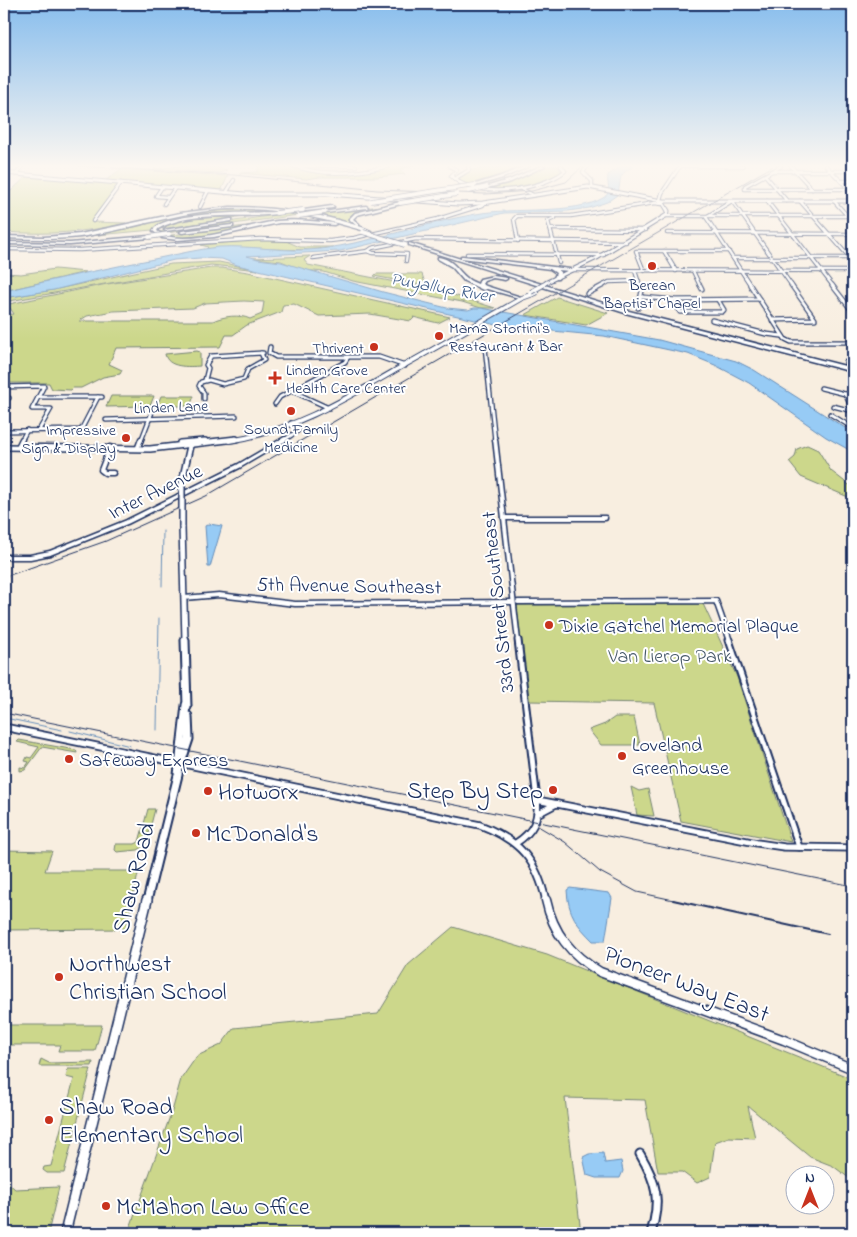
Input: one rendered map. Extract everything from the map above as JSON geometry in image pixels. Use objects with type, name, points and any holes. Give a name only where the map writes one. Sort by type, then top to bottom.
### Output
[{"type":"highway","points":[[37,238],[86,235],[136,224]]},
{"type":"highway","points":[[162,224],[156,228],[155,232],[158,235],[183,240],[269,224]]},
{"type":"highway","points":[[4,243],[76,244],[220,224]]},
{"type":"highway","points":[[182,232],[242,224]]},
{"type":"highway","points":[[168,232],[256,224]]},
{"type":"highway","points":[[331,224],[368,231],[572,300]]},
{"type":"highway","points":[[346,224],[391,238],[452,264],[466,280],[475,285],[524,297]]},
{"type":"highway","points":[[355,224],[368,231]]},
{"type":"highway","points":[[4,237],[94,237],[148,234]]},
{"type":"highway","points":[[408,245],[460,257],[570,270]]},
{"type":"highway","points":[[419,247],[554,290],[664,322],[853,370]]},
{"type":"highway","points":[[554,290],[513,274],[509,270],[511,267],[517,266],[570,270]]},
{"type":"highway","points":[[540,267],[558,271],[551,281]]},
{"type":"highway","points":[[524,297],[484,286],[480,282],[490,278],[504,279],[666,326],[853,375]]},
{"type":"main road","points":[[138,447],[150,449],[234,440],[291,423],[329,408],[474,327],[570,270],[604,255],[654,224]]},
{"type":"main road","points":[[156,445],[190,446],[195,443],[266,431]]},
{"type":"main road","points":[[4,447],[138,447],[230,438]]},
{"type":"main road","name":"Shaw Road","points":[[65,1233],[180,764],[187,751],[190,738],[186,705],[182,481],[190,446]]},
{"type":"street","points":[[4,249],[80,250],[260,239],[335,241],[415,224]]},
{"type":"street","points":[[515,224],[518,241]]},
{"type":"street","points":[[549,224],[559,263]]},
{"type":"street","points":[[711,224],[785,340],[791,342],[853,342]]},
{"type":"street","points":[[748,224],[814,320],[772,320]]},
{"type":"street","points":[[785,224],[853,312]]},
{"type":"street","points":[[821,224],[852,258]]},
{"type":"street","points":[[550,229],[646,230]]},
{"type":"street","points":[[667,233],[853,234]]},
{"type":"street","points":[[313,258],[368,251],[372,248],[414,240],[626,242]]},
{"type":"street","points":[[368,251],[376,254],[406,254],[406,261]]},
{"type":"street","points":[[644,271],[636,251],[729,251]]},
{"type":"street","points":[[664,251],[676,271]]},
{"type":"street","points":[[467,254],[604,255]]},
{"type":"street","points":[[587,254],[597,258]]},
{"type":"street","points":[[733,258],[852,258]]},
{"type":"street","points":[[581,265],[582,269],[590,271]]},
{"type":"street","points":[[570,270],[853,271]]},
{"type":"street","points":[[635,271],[642,289],[642,297],[638,308]]},
{"type":"street","points":[[692,271],[702,289]]},
{"type":"street","points":[[587,294],[611,281],[639,281]]},
{"type":"street","points":[[642,297],[672,300],[759,299]]},
{"type":"street","points":[[672,300],[680,312],[722,312],[724,310],[718,300]]},
{"type":"street","points":[[712,320],[766,334],[782,336]]},
{"type":"street","points":[[269,353],[270,347]]},
{"type":"street","name":"33rd Street Southeast","points":[[485,348],[504,518],[516,602],[532,769],[539,813]]},
{"type":"street","points":[[204,399],[204,393],[199,385],[205,380],[208,368],[206,365],[211,356],[269,353],[280,357],[379,357],[405,366]]},
{"type":"street","points":[[205,380],[223,384],[244,379],[248,369],[264,360],[261,354]]},
{"type":"street","points":[[275,404],[278,399],[345,362],[348,357]]},
{"type":"street","points":[[846,362],[853,362]]},
{"type":"street","points":[[4,387],[44,386],[32,409],[51,409],[39,430]]},
{"type":"street","points":[[821,388],[853,394]]},
{"type":"street","points":[[292,392],[329,408]]},
{"type":"street","points":[[846,394],[853,410]]},
{"type":"street","points":[[4,431],[81,430],[100,397],[38,397]]},
{"type":"street","points":[[4,398],[9,398]]},
{"type":"street","points":[[832,406],[853,410]]},
{"type":"street","points":[[138,447],[154,407]]},
{"type":"street","points":[[830,414],[853,428]]},
{"type":"street","name":"Linden Lane","points":[[106,420],[236,416]]},
{"type":"street","name":"Inter Avenue","points":[[4,557],[30,557],[50,553],[146,514],[239,466],[296,433],[299,430],[291,423]]},
{"type":"street","points":[[18,447],[27,430]]},
{"type":"street","points":[[110,447],[101,467],[102,472],[113,473]]},
{"type":"street","points":[[504,518],[605,518]]},
{"type":"street","name":"5th Avenue Southeast","points":[[184,598],[219,595],[295,604],[716,602],[799,847]]},
{"type":"street","name":"Pioneer Way East","points":[[4,727],[467,822],[496,831],[516,843],[530,858],[538,873],[557,932],[569,948],[586,964],[609,976],[778,1038],[853,1068]]},
{"type":"street","points":[[538,800],[740,840],[789,847],[853,848]]},
{"type":"street","points":[[516,843],[533,830],[539,813],[557,804]]},
{"type":"street","points":[[640,1154],[653,1176],[658,1194],[658,1211],[651,1233]]},
{"type":"green space","points":[[4,224],[122,224],[65,232],[4,232]]},
{"type":"green space","points":[[141,224],[160,224],[152,230],[77,237]]},
{"type":"green space","points":[[171,224],[197,224],[159,229]]},
{"type":"green space","points":[[215,224],[235,224],[159,234],[158,232]]},
{"type":"green space","points":[[262,224],[200,237],[175,238],[163,236]]},
{"type":"green space","points":[[257,240],[286,241],[300,247],[333,247],[301,250],[206,249],[208,247],[201,245]]},
{"type":"green space","points":[[310,256],[304,260],[308,265],[441,291],[495,308],[481,308],[462,302],[353,281],[324,272],[303,270],[281,261],[253,258]]},
{"type":"green space","points":[[219,262],[258,270],[211,265],[4,302],[4,298],[53,290],[171,264]]},
{"type":"green space","points":[[211,268],[222,268],[248,272],[450,317],[438,323],[413,317],[411,321],[370,314],[319,316],[294,304],[283,305],[281,312],[247,325],[233,335],[226,335],[220,347],[116,348],[109,364],[122,370],[120,374],[103,377],[81,388],[73,388],[71,390],[52,389],[49,383],[4,383],[4,315],[14,314],[10,308],[4,309],[4,305],[107,284]],"holes":[[[264,302],[262,314],[250,319],[237,316],[213,321],[79,321],[87,316],[113,311],[193,308],[205,303]]]},
{"type":"green space","points":[[55,269],[86,272],[4,291],[4,273],[21,274]]},
{"type":"green space","points":[[376,274],[422,274],[426,286],[374,276]]},
{"type":"green space","points":[[557,297],[608,313],[586,325],[525,315]]},
{"type":"green space","points":[[200,352],[200,366],[179,366],[170,362],[165,354]]},
{"type":"green space","points":[[111,396],[154,396],[150,406],[106,407]]},
{"type":"green space","points":[[161,396],[194,396],[190,406],[157,406]]},
{"type":"green space","points":[[807,445],[818,450],[831,471],[853,488],[853,499],[801,477],[789,462],[795,457],[797,449]]},
{"type":"green space","name":"Van Lierop Park","points":[[703,604],[737,677],[791,842],[681,821],[654,703],[527,701],[517,605]]},
{"type":"green space","points":[[615,717],[634,717],[640,745],[601,745],[589,730],[605,724]]},
{"type":"green space","points":[[19,740],[76,750],[77,753],[42,747],[25,770],[20,771],[20,767],[25,768],[29,762],[25,761],[27,757],[31,758],[39,747],[17,742]]},
{"type":"green space","points":[[631,787],[639,791],[648,789],[654,816],[637,815]]},
{"type":"green space","points":[[148,809],[155,809],[146,844],[138,850],[117,852],[115,850],[116,844],[135,844],[139,842]]},
{"type":"green space","points":[[4,850],[52,851],[45,871],[135,871],[138,874],[126,929],[4,930]]},
{"type":"green space","points":[[453,927],[547,955],[853,1079],[853,1181],[834,1167],[834,1164],[828,1164],[810,1157],[748,1106],[755,1138],[729,1137],[715,1142],[710,1177],[697,1183],[682,1172],[658,1172],[645,1100],[565,1098],[581,1233],[124,1233],[130,1228],[173,1108],[181,1079],[197,1056],[221,1045],[234,1028],[378,1014],[408,965]]},
{"type":"green space","points":[[4,1025],[102,1025],[95,1051],[58,1051],[60,1045],[4,1045]]},
{"type":"green space","points":[[41,1059],[49,1063],[93,1062],[92,1066],[39,1066]]},
{"type":"green space","points":[[68,1069],[91,1069],[64,1173],[47,1173],[43,1170],[44,1167],[51,1166],[74,1079],[66,1077]]},
{"type":"green space","points":[[4,1166],[6,1166],[5,1180],[15,1189],[59,1187],[48,1233],[4,1233]]},
{"type":"water","points":[[430,224],[458,224],[340,251],[247,256],[281,262],[383,292],[447,308],[468,310],[481,308],[659,340],[736,361],[754,370],[853,433],[853,452],[826,437],[749,383],[715,365],[688,354],[604,336],[501,326],[237,265],[222,259],[174,260],[54,290],[4,298],[4,291],[204,249],[232,247],[308,250],[360,242]]},
{"type":"water","points":[[209,524],[222,526],[210,567],[208,567],[205,526]]},
{"type":"water","points":[[570,888],[609,893],[612,898],[605,941],[593,941],[574,919],[569,906],[567,890]]},
{"type":"water","points":[[603,1153],[605,1163],[621,1161],[623,1171],[620,1178],[596,1178],[587,1175],[583,1157],[589,1154]]},
{"type":"waterway","points":[[162,586],[163,531]]},
{"type":"waterway","points":[[157,730],[159,618]]},
{"type":"waterway","points":[[5,718],[62,730]]},
{"type":"waterway","points":[[70,731],[130,746]]},
{"type":"railway","points":[[4,577],[106,541],[206,496],[674,224]]},
{"type":"railway","points":[[4,713],[853,886]]},
{"type":"railway","points":[[538,826],[565,842],[600,872],[637,892],[678,901]]},
{"type":"railway","points":[[673,900],[828,934]]},
{"type":"place","name":"Berean Baptist Chapel","points":[[652,266]]},
{"type":"place","name":"Mama Stortini's Restaurant & Bar","points":[[439,336]]},
{"type":"place","name":"Thrivent","points":[[374,347]]},
{"type":"place","name":"Linden Grove Health Care Center","points":[[275,378]]},
{"type":"place","name":"Sound Family Medicine","points":[[291,411]]},
{"type":"place","name":"Impressive Sign & Display","points":[[126,438]]},
{"type":"place","name":"Dixie Gatchel Memorial Plaque","points":[[549,625]]},
{"type":"place","name":"Loveland Greenhouse","points":[[622,756]]},
{"type":"place","name":"Safeway Express","points":[[69,759]]},
{"type":"place","name":"Step By Step","points":[[553,790]]},
{"type":"place","name":"Hotworx","points":[[208,791]]},
{"type":"place","name":"McDonald's","points":[[196,833]]},
{"type":"place","name":"Northwest Christian School","points":[[59,977]]},
{"type":"place","name":"Shaw Road Elementary School","points":[[49,1120]]},
{"type":"place","name":"McMahon Law Office","points":[[106,1206]]},
{"type":"water label","name":"Puyallup River","points":[[442,287]]}]
